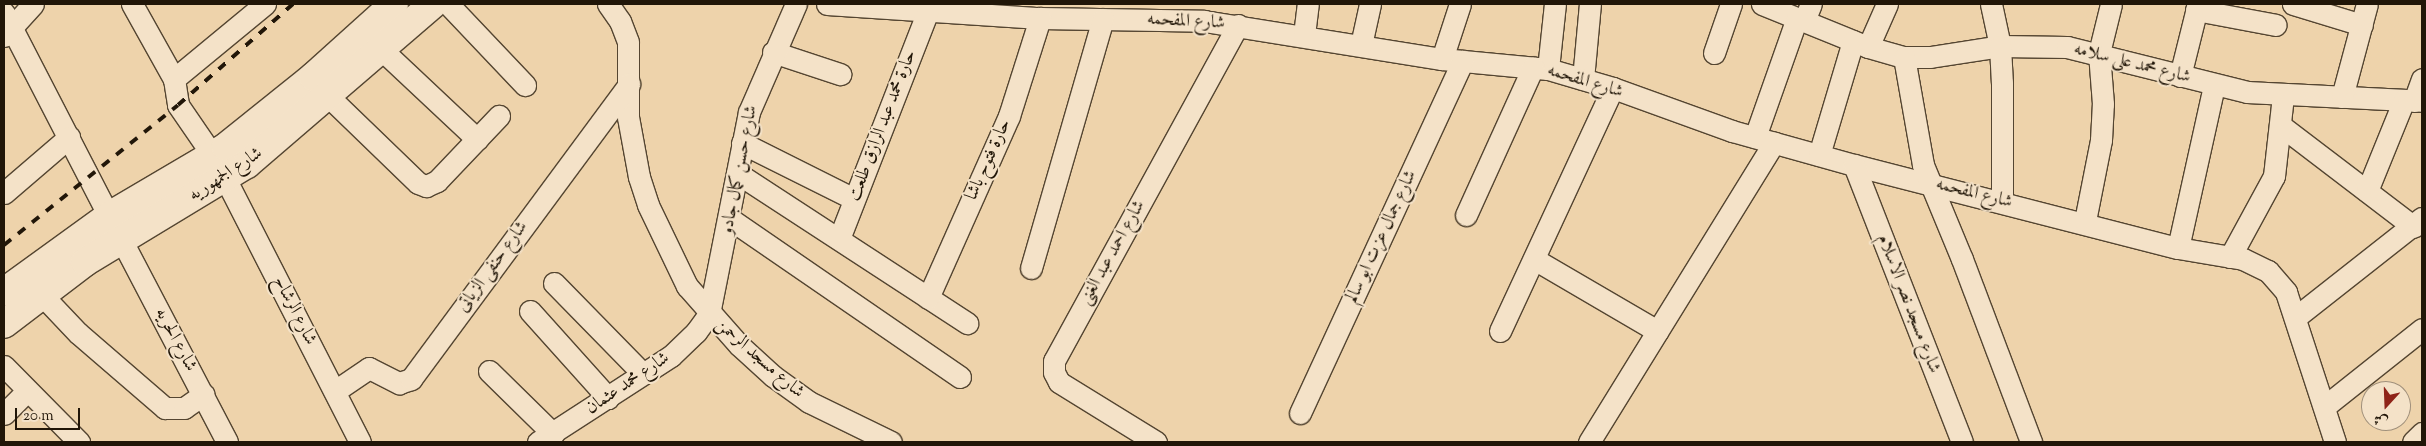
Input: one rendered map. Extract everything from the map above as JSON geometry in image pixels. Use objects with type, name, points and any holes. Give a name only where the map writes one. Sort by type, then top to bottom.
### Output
[{"type":"main road","name":"شارع الجمهوريه","points":[[4,292],[115,227],[257,124],[394,4]]},
{"type":"main road","name":"شارع الجمهوريه","points":[[4,324],[41,294],[115,227],[226,180],[328,96],[433,4]]},
{"type":"street","points":[[6,25],[33,4]]},
{"type":"street","points":[[174,79],[265,4]]},
{"type":"street","points":[[448,4],[525,85]]},
{"type":"street","name":"شارع مسجد الرحمن","points":[[608,4],[620,20],[628,42],[628,117],[632,147],[648,205],[687,286],[709,314],[773,376],[809,402],[891,442]]},
{"type":"street","name":"شارع حسن كمال جادو","points":[[709,314],[730,219],[749,112],[773,52],[796,4]]},
{"type":"street","name":"شارع المفحمه","points":[[826,4],[927,13],[995,10],[1040,18],[1103,19],[1204,12],[1238,25],[1442,59],[1540,68],[1613,88],[1671,112],[1854,165],[2085,222],[2178,248],[2230,257],[2256,264],[2278,280],[2289,298],[2335,442]]},
{"type":"street","points":[[1304,35],[1308,4]]},
{"type":"street","points":[[1361,45],[1370,4]]},
{"type":"street","points":[[1442,59],[1460,4]]},
{"type":"street","points":[[1466,215],[1540,68],[1555,4]]},
{"type":"street","points":[[1583,79],[1590,4]]},
{"type":"street","points":[[1714,54],[1731,4]]},
{"type":"street","name":"شارع محمد على سلامه","points":[[1762,4],[1804,14],[1860,44],[1904,57],[1930,57],[2000,46],[2034,45],[2100,53],[2214,85],[2283,96],[2413,101]]},
{"type":"street","points":[[1820,155],[1860,44],[1887,4]]},
{"type":"street","points":[[1991,4],[2000,46],[2002,202]]},
{"type":"street","points":[[2085,222],[2100,140],[2103,104],[2100,53],[2111,4]]},
{"type":"street","points":[[2293,4],[2362,25]]},
{"type":"street","points":[[2342,97],[2367,4]]},
{"type":"street","points":[[136,6],[174,79],[178,104],[213,156]]},
{"type":"street","points":[[2180,76],[2197,7],[2276,25]]},
{"type":"street","name":"حارة محمد عبد الرازق طلعت","points":[[839,239],[927,13]]},
{"type":"street","points":[[1589,442],[1657,331],[1765,140],[1804,14]]},
{"type":"street","name":"حارة فتوح باشا","points":[[928,298],[1009,116],[1040,18]]},
{"type":"street","points":[[1031,268],[1103,19]]},
{"type":"street","name":"شارع الحريه","points":[[6,25],[69,137],[204,394],[227,442]]},
{"type":"street","name":"شارع احمد عبد الغنى","points":[[1156,442],[1059,382],[1054,372],[1054,361],[1238,25]]},
{"type":"street","points":[[381,50],[477,139]]},
{"type":"street","points":[[773,52],[840,74]]},
{"type":"street","points":[[1904,57],[1918,146],[1930,183],[1962,259],[2030,442]]},
{"type":"street","name":"شارع جمال عزت ابو سالم","points":[[1300,413],[1463,61]]},
{"type":"street","points":[[2367,191],[2413,101],[2422,79]]},
{"type":"street","name":"شارع حنفى الزياتى","points":[[335,391],[369,368],[380,371],[394,382],[411,379],[629,84]]},
{"type":"street","points":[[2178,248],[2214,85]]},
{"type":"street","points":[[1500,331],[1613,88]]},
{"type":"street","points":[[328,96],[421,185],[434,184],[499,116]]},
{"type":"street","points":[[2230,257],[2246,221],[2270,186],[2283,96]]},
{"type":"street","points":[[2280,125],[2416,230],[2296,317]]},
{"type":"street","points":[[4,193],[69,137]]},
{"type":"street","points":[[742,143],[854,199]]},
{"type":"street","name":"شارع مسجد نصر الاسلام","points":[[1854,165],[1962,442]]},
{"type":"street","points":[[737,173],[967,324]]},
{"type":"street","name":"شارع الرشاح","points":[[226,180],[360,442]]},
{"type":"street","points":[[730,219],[960,377]]},
{"type":"street","points":[[1534,259],[1657,331]]},
{"type":"street","points":[[554,283],[643,374]]},
{"type":"street","points":[[41,294],[78,333],[165,408],[178,410],[204,394]]},
{"type":"street","points":[[530,312],[608,398]]},
{"type":"street","name":"شارع محمد عثمان","points":[[546,438],[683,346],[709,314]]},
{"type":"street","points":[[2324,407],[2422,329]]},
{"type":"street","points":[[4,366],[79,442]]},
{"type":"street","points":[[490,371],[546,438]]},
{"type":"street","points":[[4,414],[27,391]]},
{"type":"street","points":[[2413,442],[2422,433]]},
{"type":"railway","points":[[4,245],[178,105],[293,4]]}]
